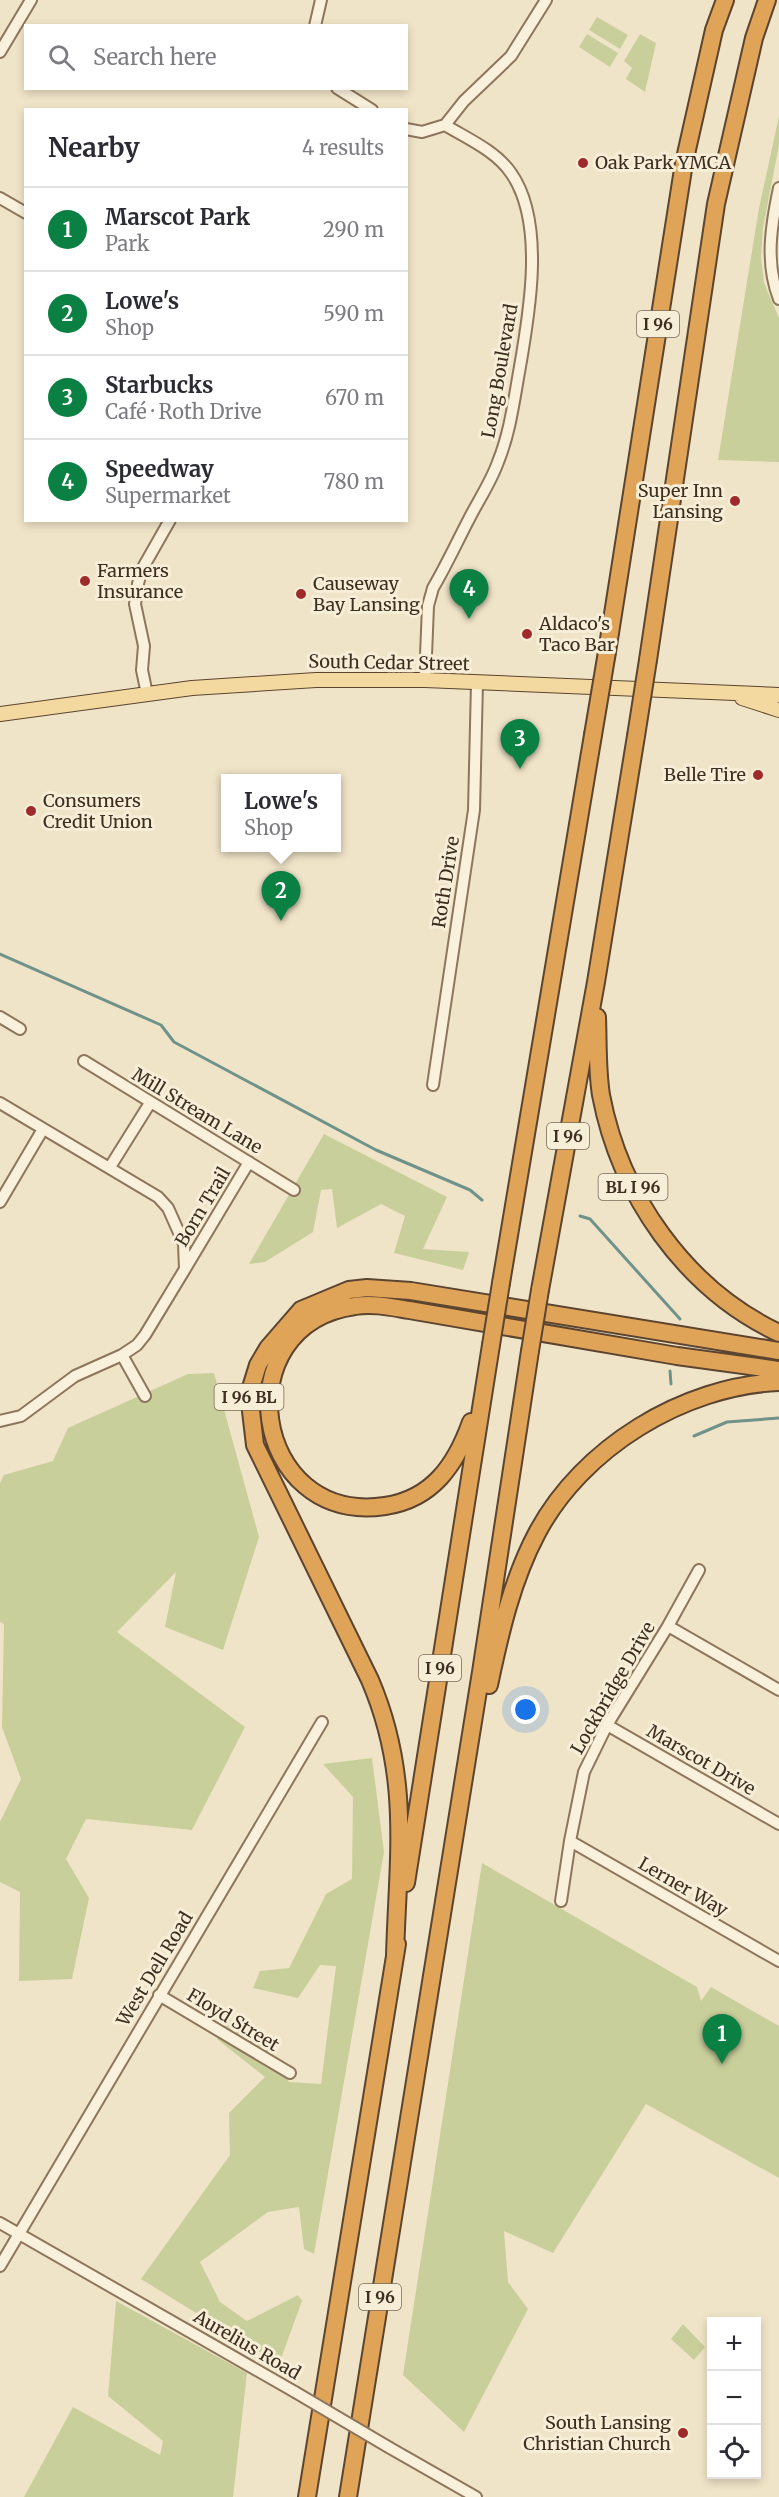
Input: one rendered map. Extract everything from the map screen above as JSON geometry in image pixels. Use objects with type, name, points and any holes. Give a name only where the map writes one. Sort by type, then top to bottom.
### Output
[{"type":"highway","name":"I 96","points":[[306,2497],[684,163],[714,30],[725,0]]},
{"type":"highway","name":"I 96","points":[[348,2497],[530,1351],[596,982],[636,736],[717,204],[754,38],[767,0]]},
{"type":"highway","name":"BL I 96","points":[[596,982],[601,1092],[613,1139],[634,1191],[664,1238],[691,1270],[728,1302],[779,1333]]},
{"type":"highway","name":"I 96 BL","points":[[395,1955],[401,1817],[395,1756],[384,1716],[370,1680],[255,1445],[249,1394],[258,1365],[268,1348],[301,1310],[349,1290],[367,1288],[411,1291],[779,1351]]},
{"type":"highway","name":"I 96 BL","points":[[485,1381],[464,1440],[447,1472],[424,1492],[391,1506],[352,1506],[331,1500],[313,1491],[287,1466],[270,1430],[268,1405],[270,1386],[277,1364],[287,1346],[316,1320],[352,1306],[372,1305],[398,1308],[677,1356],[779,1370]]},
{"type":"highway","points":[[449,1871],[510,1600],[529,1548],[546,1518],[588,1468],[617,1443],[648,1422],[710,1395],[749,1385],[779,1382]]},
{"type":"main road","name":"South Cedar Street","points":[[0,714],[147,694],[288,680],[425,680],[779,695]]},
{"type":"main road","points":[[729,693],[779,710]]},
{"type":"street","points":[[0,52],[31,0]]},
{"type":"street","points":[[315,24],[321,0]]},
{"type":"street","points":[[408,129],[422,132],[445,125],[464,101],[511,56],[546,0]]},
{"type":"street","points":[[341,90],[369,108]]},
{"type":"street","name":"Long Boulevard","points":[[425,680],[428,606],[433,588],[498,464],[508,435],[532,282],[529,221],[513,175],[504,163],[445,125]]},
{"type":"street","points":[[779,188],[770,253],[772,275],[779,299]]},
{"type":"street","points":[[0,198],[24,212]]},
{"type":"street","points":[[147,694],[142,670],[144,646],[135,604],[141,571],[169,522]]},
{"type":"street","name":"Roth Drive","points":[[433,1085],[474,810],[477,683]]},
{"type":"street","points":[[0,1017],[20,1029]]},
{"type":"street","name":"Mill Stream Lane","points":[[84,1061],[294,1190]]},
{"type":"street","points":[[0,1103],[158,1197],[168,1208],[184,1244],[185,1269]]},
{"type":"street","points":[[110,1167],[150,1103]]},
{"type":"street","points":[[0,1202],[43,1129]]},
{"type":"street","name":"Born Trail","points":[[0,1421],[21,1416],[75,1376],[122,1355],[137,1345],[249,1162]]},
{"type":"street","points":[[122,1355],[145,1396]]},
{"type":"street","name":"Lockbridge Drive","points":[[561,1901],[584,1772],[607,1725],[668,1626],[699,1570]]},
{"type":"street","points":[[668,1626],[779,1690]]},
{"type":"street","name":"West Dell Road","points":[[0,2266],[322,1722]]},
{"type":"street","name":"Marscot Drive","points":[[607,1725],[779,1824]]},
{"type":"street","name":"Lerner Way","points":[[570,1841],[779,1961]]},
{"type":"street","name":"Floyd Street","points":[[159,1995],[290,2073]]},
{"type":"street","name":"Aurelius Road","points":[[0,2223],[476,2497]]},
{"type":"green space","points":[[597,17],[628,35],[620,49],[589,30]]},
{"type":"green space","points":[[587,34],[618,53],[610,67],[579,47]]},
{"type":"green space","points":[[640,34],[656,43],[645,92],[626,79],[632,68],[624,61]]},
{"type":"green space","points":[[779,116],[779,145],[763,228],[761,257],[764,283],[779,318],[779,462],[718,460],[759,208]]},
{"type":"green space","points":[[324,1134],[447,1197],[423,1249],[469,1252],[463,1270],[394,1253],[405,1216],[381,1204],[337,1228],[332,1189],[321,1190],[313,1232],[265,1262],[249,1264]]},
{"type":"green space","points":[[214,1373],[259,1537],[223,1650],[165,1627],[176,1572],[117,1632],[245,1727],[192,1830],[86,1819],[66,1859],[89,1898],[72,1979],[19,1981],[20,1892],[0,1882],[0,1822],[21,1779],[2,1727],[4,1624],[0,1622],[0,1483],[4,1475],[53,1461],[68,1428],[188,1374]]},
{"type":"green space","points":[[372,1758],[384,1852],[314,2254],[304,2249],[299,2207],[268,2212],[200,2262],[220,2302],[247,2321],[298,2295],[302,2301],[279,2364],[141,2279],[230,2155],[229,2113],[265,2077],[217,2039],[229,2020],[257,2026],[289,2082],[321,2084],[336,1966],[320,1965],[298,1998],[253,1988],[260,1971],[289,1968],[326,1894],[352,1879],[353,1797],[323,1764]]},
{"type":"green space","points":[[482,1863],[697,1987],[701,2001],[711,1987],[779,2026],[779,2178],[646,2104],[553,2253],[504,2231],[508,2282],[528,2309],[464,2432],[403,2375]]},
{"type":"green space","points":[[116,2301],[247,2373],[233,2497],[24,2497],[73,2407],[160,2455],[163,2441],[108,2396]]},
{"type":"green space","points":[[683,2324],[705,2347],[694,2360],[671,2339]]},
{"type":"waterway","points":[[0,954],[161,1025],[174,1042],[376,1150],[470,1190],[482,1200]]},
{"type":"waterway","points":[[580,1216],[590,1219],[680,1319]]},
{"type":"waterway","points":[[670,1371],[671,1384]]},
{"type":"waterway","points":[[694,1436],[727,1422],[779,1418]]},
{"type":"place","name":"Oak Park YMCA","points":[[583,163]]},
{"type":"place","name":"Super Inn Lansing","points":[[735,501]]},
{"type":"place","name":"Farmers Insurance","points":[[85,581]]},
{"type":"place","name":"Causeway Bay Lansing","points":[[301,594]]},
{"type":"place","name":"Speedway","points":[[469,619]]},
{"type":"place","name":"Aldaco's Taco Bar","points":[[527,634]]},
{"type":"place","name":"Starbucks","points":[[520,769]]},
{"type":"place","name":"Belle Tire","points":[[758,775]]},
{"type":"place","name":"Consumers Credit Union","points":[[31,811]]},
{"type":"place","name":"Lowe's","points":[[281,921]]},
{"type":"place","name":"Marscot Park","points":[[722,2064]]},
{"type":"place","name":"South Lansing Christian Church","points":[[683,2433]]}]
